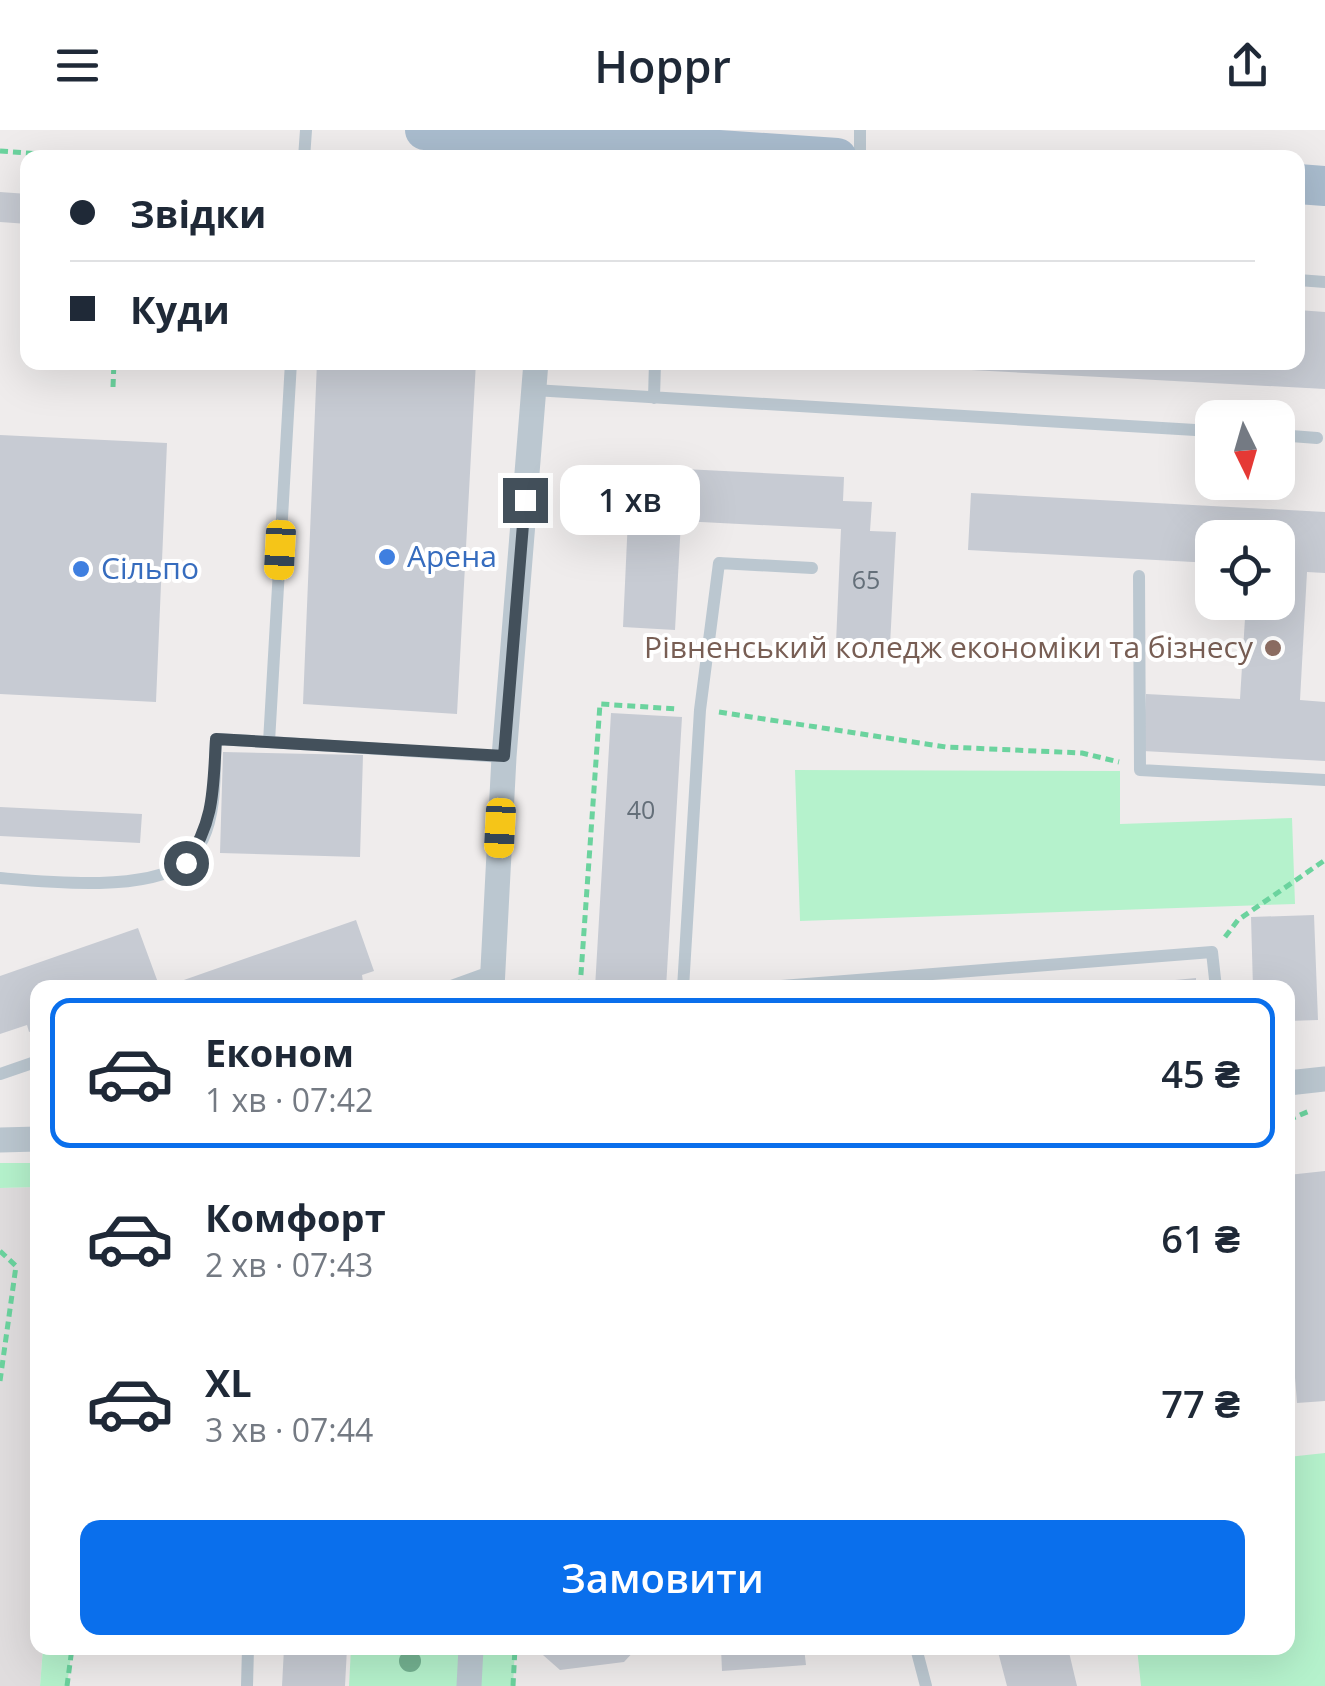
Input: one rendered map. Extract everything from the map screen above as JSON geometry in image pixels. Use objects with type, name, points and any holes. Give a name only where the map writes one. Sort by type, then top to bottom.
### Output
[{"type":"main road","points":[[425,130],[554,148],[737,145],[775,150]]},
{"type":"street","points":[[492,979],[504,756],[535,370]]},
{"type":"street","points":[[1295,1082],[1325,1079]]},
{"type":"street","points":[[0,1140],[30,1140]]},
{"type":"street","points":[[470,1686],[471,1655]]},
{"type":"lane","points":[[269,742],[290,370]]},
{"type":"lane","points":[[654,398],[656,370]]},
{"type":"lane","points":[[534,390],[1195,431]]},
{"type":"lane","points":[[1295,436],[1317,438]]},
{"type":"lane","points":[[683,980],[700,710],[719,563],[812,568]]},
{"type":"lane","points":[[1139,576],[1140,770],[1325,780]]},
{"type":"lane","points":[[0,878],[102,884],[160,873],[186,863],[203,839],[212,810],[216,739],[504,756]]},
{"type":"lane","points":[[859,980],[1212,952],[1215,980]]},
{"type":"lane","points":[[0,1074],[30,1064]]},
{"type":"lane","points":[[246,1686],[248,1655]]},
{"type":"lane","points":[[918,1655],[926,1686]]},
{"type":"path","points":[[113,387],[114,370]]},
{"type":"path","points":[[581,980],[600,704],[700,710],[946,747],[1082,753],[1124,763]]},
{"type":"path","points":[[1212,952],[1238,920],[1325,860]]},
{"type":"path","points":[[1295,1118],[1325,1109]]},
{"type":"path","points":[[0,1251],[16,1266],[0,1380]]},
{"type":"path","points":[[67,1686],[71,1655]]},
{"type":"path","points":[[513,1686],[515,1655]]},
{"type":"shaded area","points":[[30,1187],[30,1655],[42,1655],[40,1686],[0,1686],[0,1188]]},
{"type":"green space","points":[[795,770],[1120,771],[1120,824],[1292,818],[1295,904],[800,921]]},
{"type":"green space","points":[[0,1163],[30,1163],[30,1187],[0,1188]]},
{"type":"green space","points":[[1325,1453],[1325,1686],[1141,1686],[1138,1655],[1295,1655],[1295,1456]]},
{"type":"green space","points":[[42,1655],[71,1655],[67,1686],[40,1686]]},
{"type":"green space","points":[[351,1655],[515,1655],[513,1686],[349,1686]]},
{"type":"building","points":[[0,192],[20,193],[20,223],[0,222]]},
{"type":"building","points":[[1305,311],[1325,312],[1325,389],[971,370],[1305,370]]},
{"type":"building","name":"Арена","points":[[317,370],[476,370],[457,714],[303,704]]},
{"type":"building","name":"Сільпо","points":[[0,435],[167,443],[156,702],[0,694]]},
{"type":"building","points":[[684,469],[844,477],[843,501],[872,502],[870,531],[896,532],[890,645],[836,643],[841,529],[681,521],[675,630],[623,627],[628,518],[652,519],[653,492],[682,494]]},
{"type":"building","name":"Рівненський коледж економіки та бізнесу","points":[[971,493],[1325,512],[1325,573],[1307,572],[1300,700],[1325,702],[1325,761],[1143,751],[1146,694],[1240,699],[1245,620],[1295,620],[1295,520],[1195,520],[1195,562],[968,550]]},
{"type":"building","points":[[611,713],[682,717],[666,980],[595,980]]},
{"type":"building","points":[[223,752],[363,755],[360,857],[220,853]]},
{"type":"building","points":[[0,807],[142,814],[140,843],[0,836]]},
{"type":"building","points":[[1314,915],[1318,1020],[1295,1021],[1295,980],[1253,980],[1251,917]]},
{"type":"building","points":[[356,920],[374,971],[362,975],[363,980],[184,980]]},
{"type":"building","points":[[138,928],[157,980],[30,980],[30,1032],[27,1025],[0,1034],[0,976]]},
{"type":"building","points":[[1325,1171],[1325,1401],[1297,1403],[1295,1378],[1295,1174]]},
{"type":"building","points":[[284,1655],[347,1655],[345,1686],[282,1686]]},
{"type":"building","points":[[543,1655],[630,1655],[624,1662],[560,1670]]},
{"type":"building","points":[[721,1655],[805,1655],[806,1665],[722,1671]]},
{"type":"building","points":[[999,1655],[1070,1655],[1077,1686],[1007,1686]]},
{"type":"place","name":"Арена","points":[[387,557]]},
{"type":"place","name":"Сільпо","points":[[81,569]]},
{"type":"place","name":"Рівненський коледж економіки та бізнесу","points":[[1273,648]]},
{"type":"route","points":[[186,863],[203,839],[212,810],[216,739],[504,756],[525,500]]}]
